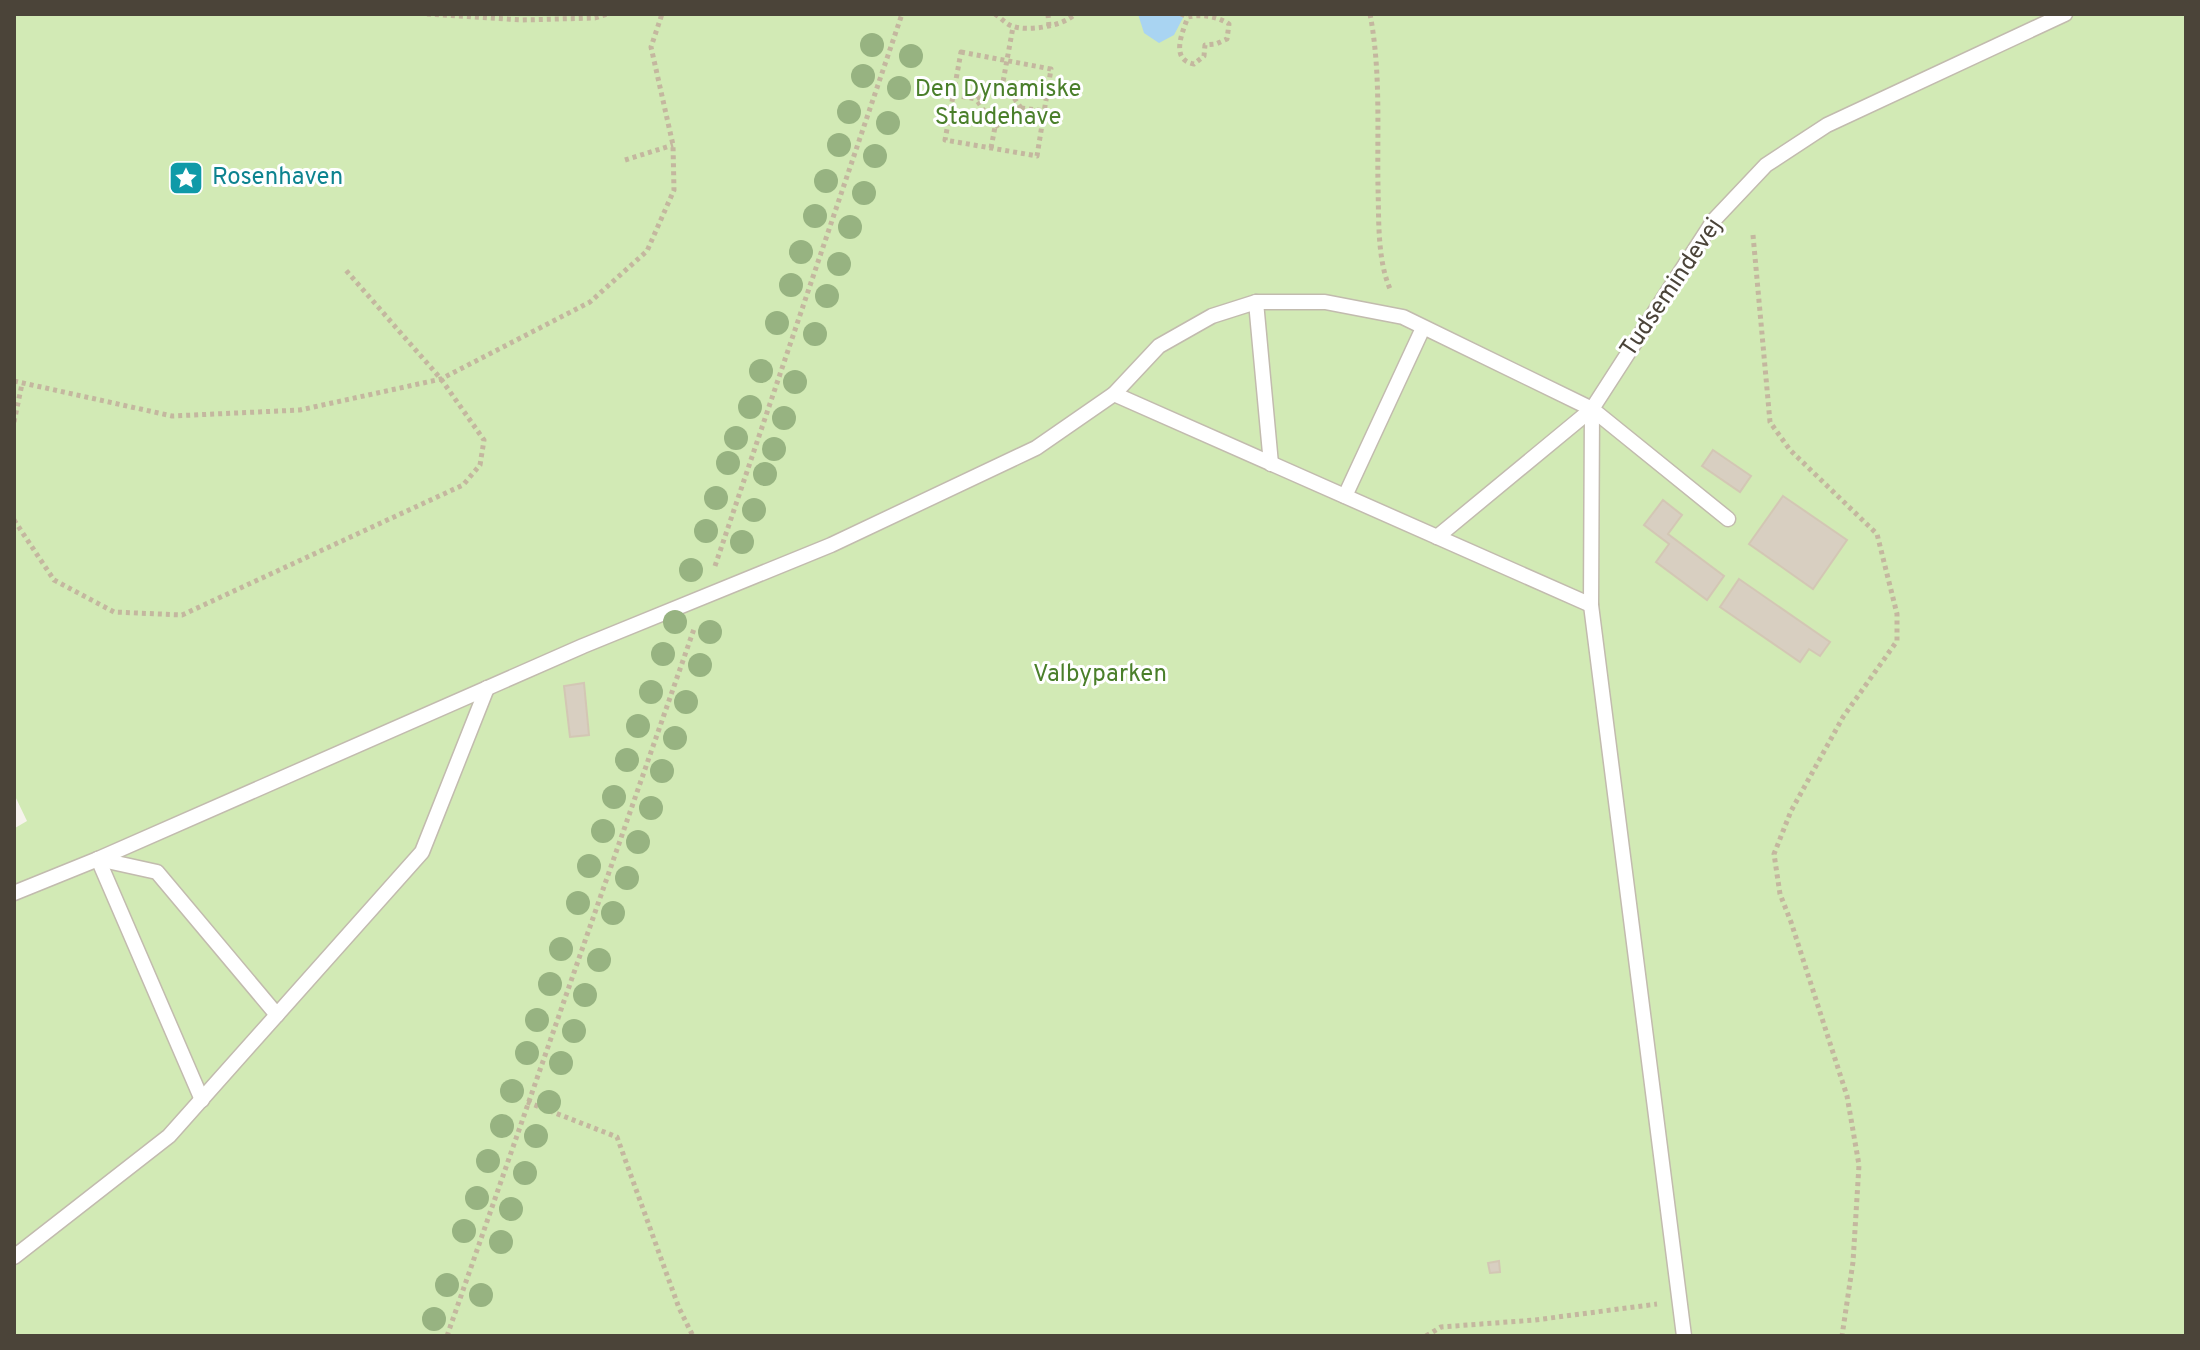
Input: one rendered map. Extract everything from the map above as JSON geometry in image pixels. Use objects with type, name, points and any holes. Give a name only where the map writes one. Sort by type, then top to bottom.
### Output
[{"type":"lane","name":"Tudsemindevej","points":[[1437,537],[1592,409],[1714,220],[1766,165],[1827,125],[2065,14]]},
{"type":"lane","points":[[1256,302],[1271,464]]},
{"type":"lane","points":[[14,893],[487,688],[831,545],[1036,448],[1114,394],[1159,346],[1212,316],[1256,302],[1325,302],[1403,317],[1592,409],[1728,519]]},
{"type":"lane","points":[[1345,496],[1423,328]]},
{"type":"lane","points":[[1114,394],[1591,605]]},
{"type":"lane","points":[[1592,409],[1591,605],[1684,1336]]},
{"type":"lane","points":[[14,1257],[169,1136],[422,852],[487,688]]},
{"type":"lane","points":[[98,859],[157,872],[277,1015]]},
{"type":"lane","points":[[98,859],[202,1100]]},
{"type":"path","points":[[427,14],[521,20],[595,18],[607,14]]},
{"type":"path","points":[[14,381],[172,416],[300,410],[441,379],[590,302],[647,251],[674,190],[673,145],[651,47],[662,14]]},
{"type":"path","points":[[447,1336],[705,597],[902,14]]},
{"type":"path","points":[[995,14],[1013,27],[1049,27],[1075,14]]},
{"type":"path","points":[[1048,14],[1049,27]]},
{"type":"path","points":[[1370,14],[1377,69],[1379,226],[1386,280],[1403,317]]},
{"type":"path","points":[[1184,16],[1219,18],[1230,28],[1227,39],[1205,45],[1204,56],[1194,64],[1184,61],[1180,55],[1184,16]]},
{"type":"path","points":[[1013,27],[1003,82],[1021,108]]},
{"type":"path","points":[[961,52],[1007,61],[1051,69],[1037,156],[945,140],[961,52]]},
{"type":"path","points":[[953,95],[976,99],[1003,82]]},
{"type":"path","points":[[976,99],[995,127]]},
{"type":"path","points":[[991,148],[995,127],[1021,108],[1044,111]]},
{"type":"path","points":[[625,160],[673,145]]},
{"type":"path","points":[[1753,235],[1770,422],[1790,450],[1877,534],[1897,614],[1897,641],[1843,717],[1791,811],[1774,854],[1780,894],[1847,1096],[1859,1165],[1853,1262],[1842,1336]]},
{"type":"path","points":[[14,520],[54,580],[114,612],[182,615],[463,485],[480,465],[484,440],[441,379],[344,268]]},
{"type":"path","points":[[14,422],[22,384]]},
{"type":"path","points":[[527,1102],[617,1137],[679,1308],[693,1336]]},
{"type":"path","points":[[1426,1336],[1441,1327],[1535,1320],[1679,1302]]},
{"type":"green space","name":"Valbyparken","points":[[14,14],[2186,14],[2186,1336],[14,1336],[14,826],[27,821],[14,794]]},
{"type":"water","points":[[1138,14],[1185,14],[1174,35],[1159,43],[1144,33]]},
{"type":"building","points":[[1713,450],[1751,476],[1740,492],[1702,466]]},
{"type":"building","points":[[1783,496],[1847,540],[1813,589],[1749,544]]},
{"type":"building","points":[[1663,500],[1682,515],[1668,534],[1724,576],[1707,600],[1656,562],[1669,544],[1644,525]]},
{"type":"building","points":[[1739,579],[1830,642],[1820,656],[1809,649],[1800,662],[1720,607]]},
{"type":"building","points":[[584,683],[589,735],[570,737],[564,686]]},
{"type":"building","points":[[1499,1261],[1500,1272],[1490,1273],[1488,1263]]},
{"type":"place","name":"Rosenhaven","points":[[186,178]]},
{"type":"park label","name":"Den Dynamiske Staudehave","points":[[998,104]]}]
